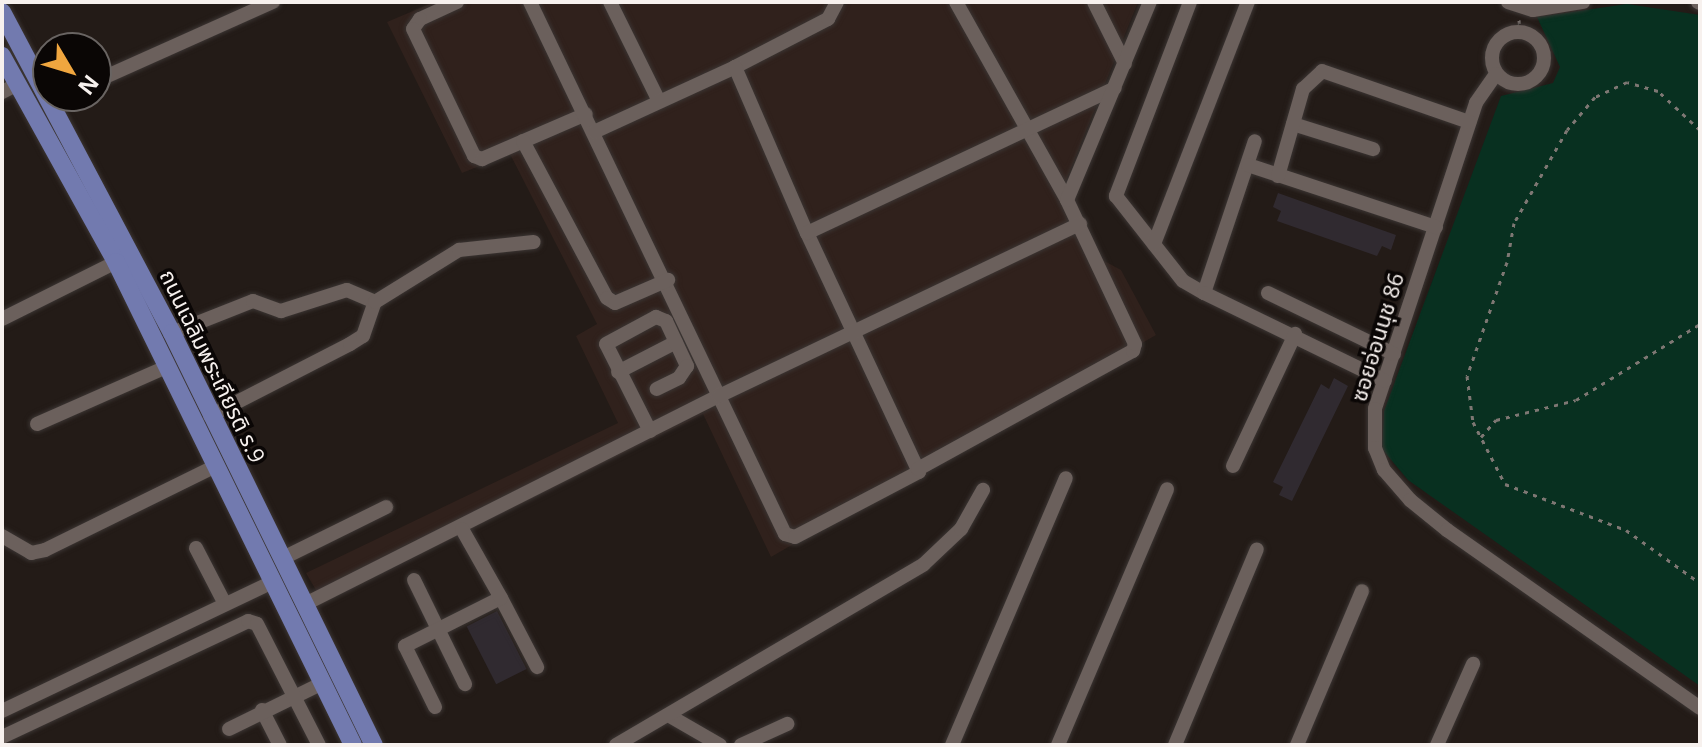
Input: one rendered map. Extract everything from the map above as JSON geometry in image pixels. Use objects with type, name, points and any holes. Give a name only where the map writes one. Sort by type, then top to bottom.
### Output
[{"type":"main road","name":"ถนนเฉลิมพระเกียรติ ร.9","points":[[2,12],[32,61]]},
{"type":"main road","name":"ถนนเฉลิมพระเกียรติ ร.9","points":[[2,56],[10,88],[116,262],[353,745]]},
{"type":"main road","name":"ถนนเฉลิมพระเกียรติ ร.9","points":[[62,112],[374,745]]},
{"type":"street","points":[[112,74],[273,2]]},
{"type":"street","points":[[457,2],[420,19],[413,29],[474,156],[482,159],[586,114]]},
{"type":"street","points":[[530,2],[668,280],[719,396],[789,537],[917,475],[918,469],[853,335],[735,67]]},
{"type":"street","points":[[610,2],[658,99]]},
{"type":"street","points":[[594,132],[658,99],[735,67],[828,19],[837,2]]},
{"type":"street","points":[[918,469],[1133,351],[1135,344],[1080,224],[956,2]]},
{"type":"street","points":[[1094,2],[1125,64]]},
{"type":"street","points":[[1067,200],[1150,2]]},
{"type":"street","points":[[1190,2],[1115,192],[1183,281],[1385,381]]},
{"type":"street","points":[[1154,244],[1248,2]]},
{"type":"street","points":[[1508,2],[1533,10],[1583,2]]},
{"type":"street","points":[[1278,176],[1303,89],[1322,71],[1469,122]]},
{"type":"street","name":"ซอยอ่อนนุช 86","points":[[1496,74],[1485,85],[1469,122],[1375,409],[1375,448],[1384,470],[1410,500],[1700,708]]},
{"type":"street","points":[[807,233],[1115,88]]},
{"type":"street","points":[[1293,124],[1373,149]]},
{"type":"street","points":[[523,141],[607,298],[615,303],[668,280]]},
{"type":"street","points":[[1204,293],[1255,141]]},
{"type":"street","points":[[1248,165],[1436,227]]},
{"type":"street","points":[[305,604],[462,529],[719,396],[853,335],[1080,224]]},
{"type":"street","points":[[210,416],[363,336],[375,302],[459,250],[534,242]]},
{"type":"street","points":[[2,319],[116,262]]},
{"type":"street","points":[[172,333],[253,301],[281,311],[347,290],[375,302]]},
{"type":"street","points":[[1268,293],[1394,354]]},
{"type":"street","points":[[650,431],[606,348],[608,341],[656,317],[666,321],[686,371],[656,389]]},
{"type":"street","points":[[1233,466],[1295,334]]},
{"type":"street","points":[[618,372],[676,342]]},
{"type":"street","points":[[37,424],[166,367]]},
{"type":"street","points":[[2,536],[31,553],[45,550],[214,467]]},
{"type":"street","points":[[952,745],[1066,478]]},
{"type":"street","points":[[1058,745],[1167,489]]},
{"type":"street","points":[[616,745],[924,564],[961,529],[983,490]]},
{"type":"street","points":[[283,558],[386,507]]},
{"type":"street","points":[[462,529],[537,667]]},
{"type":"street","points":[[196,548],[225,604]]},
{"type":"street","points":[[1175,745],[1257,549]]},
{"type":"street","points":[[414,580],[465,684]]},
{"type":"street","points":[[2,711],[273,582]]},
{"type":"street","points":[[1297,745],[1362,591]]},
{"type":"street","points":[[435,707],[405,646],[501,598]]},
{"type":"street","points":[[2,737],[248,621],[257,624],[319,745]]},
{"type":"street","points":[[1437,745],[1473,664]]},
{"type":"street","points":[[229,729],[262,710],[323,683]]},
{"type":"street","points":[[262,710],[280,745]]},
{"type":"street","points":[[668,715],[720,745]]},
{"type":"street","points":[[741,745],[787,724]]},
{"type":"path","points":[[1700,130],[1658,91],[1627,82],[1595,97],[1567,130],[1514,223],[1507,262],[1471,354],[1467,376],[1480,438],[1505,484],[1518,493],[1626,530],[1700,583]]},
{"type":"path","points":[[1480,438],[1496,420],[1576,400],[1700,324]]},
{"type":"shaded area","points":[[434,2],[828,2],[831,9],[854,2],[1138,2],[1059,198],[1086,251],[1121,270],[1156,335],[771,557],[703,414],[323,602],[306,573],[618,423],[576,336],[597,324],[510,154],[462,173],[387,22]]},
{"type":"green space","points":[[1627,4],[1700,15],[1700,686],[1408,480],[1382,449],[1384,411],[1501,96],[1553,83],[1560,67],[1537,17]]},
{"type":"building","points":[[1278,193],[1396,235],[1391,250],[1382,246],[1377,256],[1277,221],[1281,211],[1273,207]]},
{"type":"building","points":[[1334,378],[1348,386],[1292,501],[1279,495],[1283,487],[1273,482],[1321,384],[1329,389]]},
{"type":"building","points":[[497,611],[527,669],[496,684],[467,626]]}]
